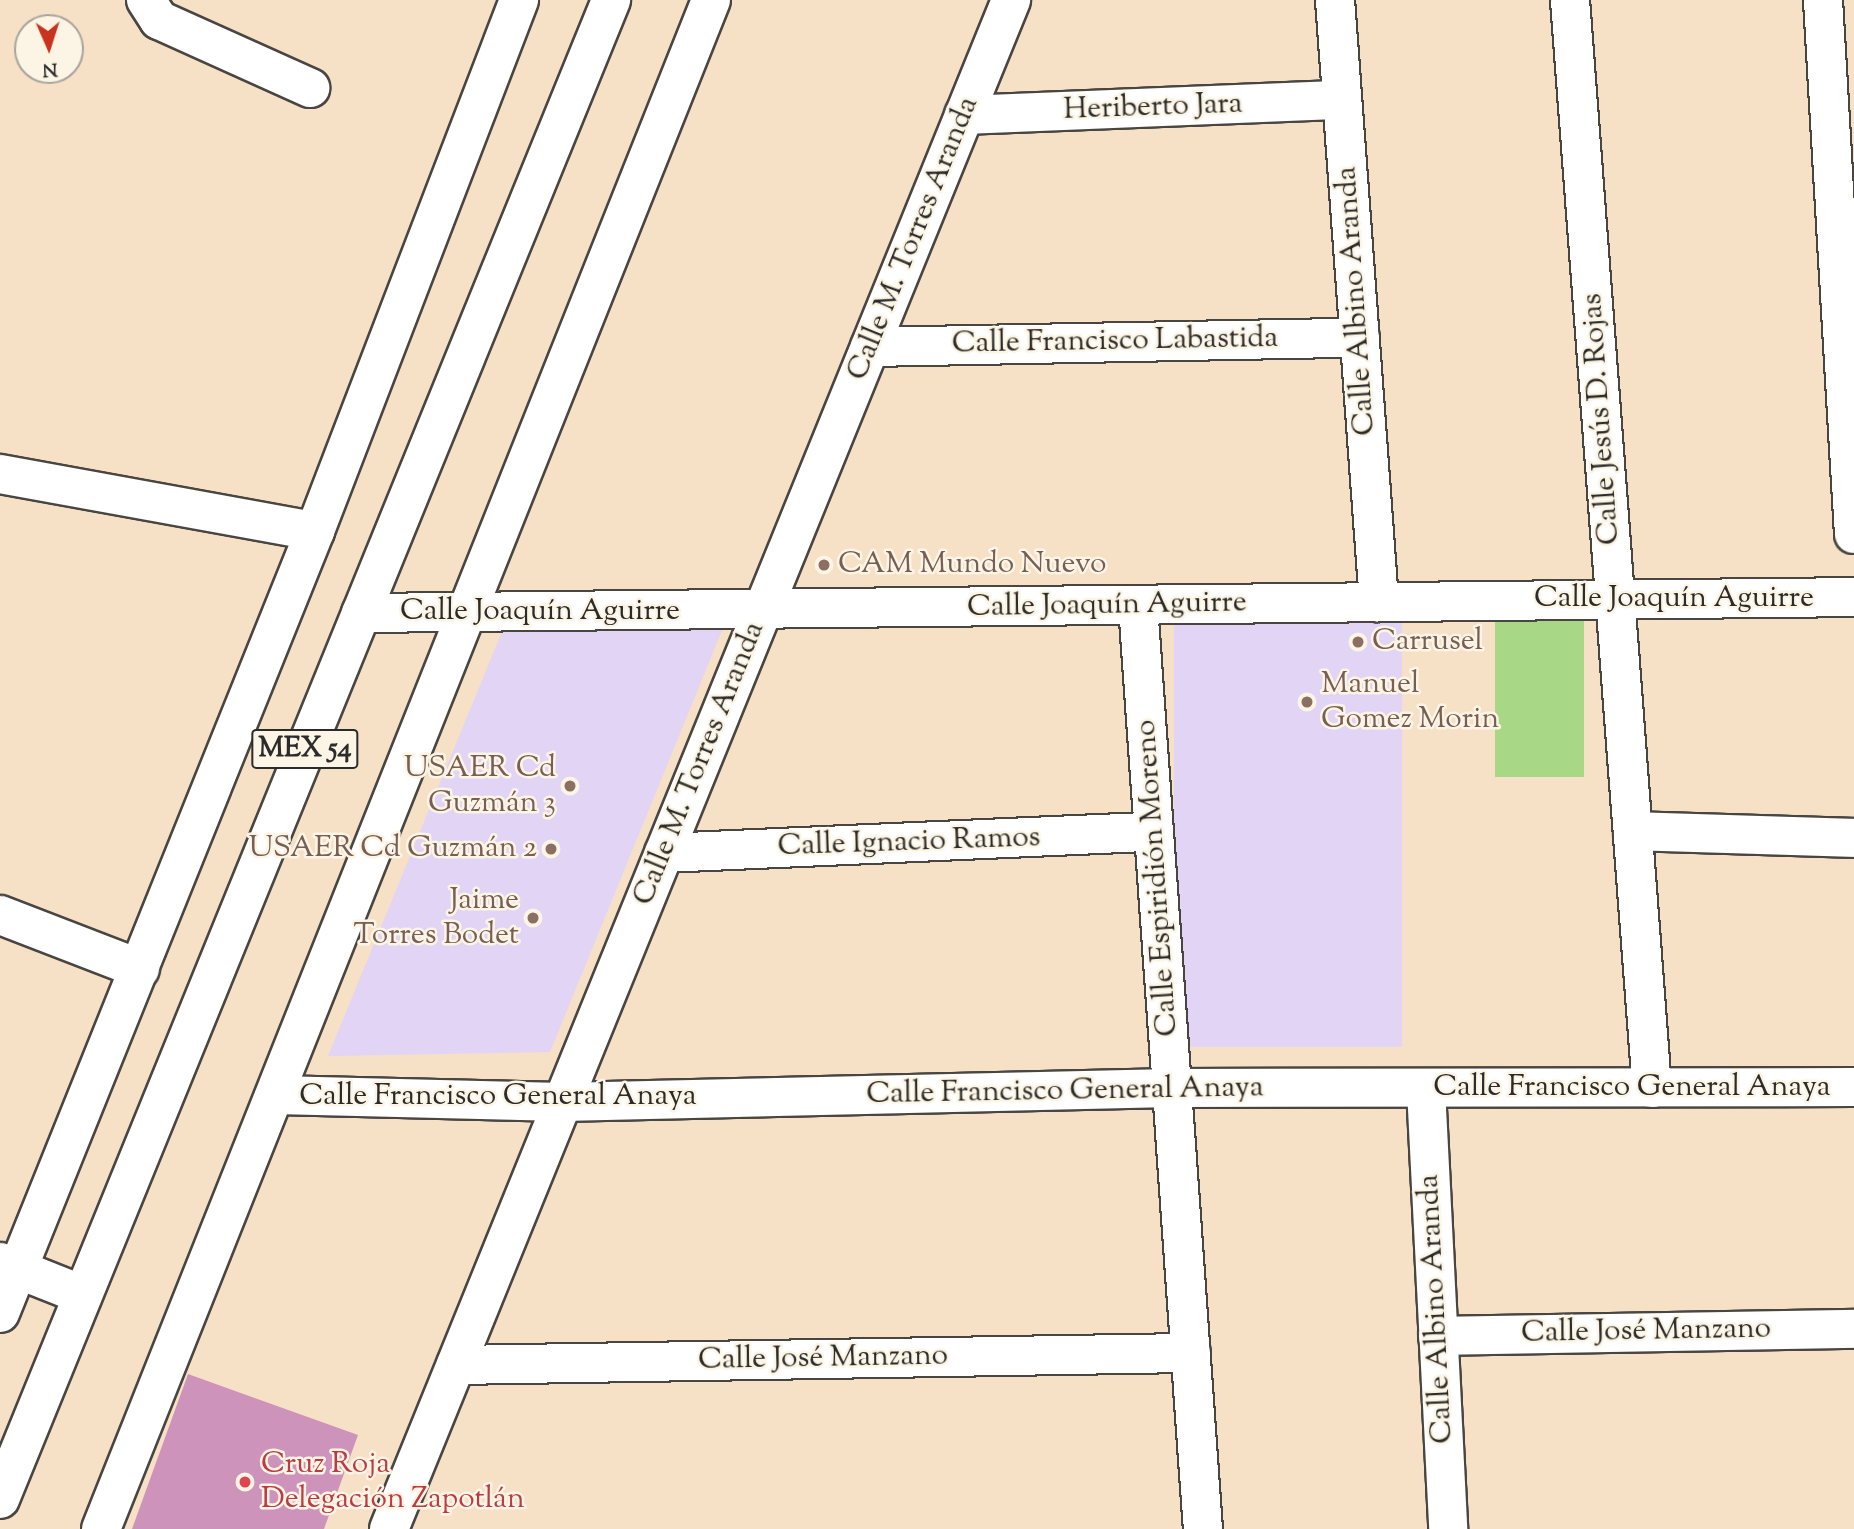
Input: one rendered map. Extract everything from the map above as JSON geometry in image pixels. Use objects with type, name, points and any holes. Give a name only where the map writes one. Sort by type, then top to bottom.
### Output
[{"type":"street","points":[[146,0],[159,20],[310,88]]},
{"type":"street","name":"MEX 54","points":[[0,1313],[9,1265],[140,969],[315,531],[519,0]]},
{"type":"street","name":"MEX 54","points":[[0,1499],[611,0]]},
{"type":"street","points":[[101,1529],[470,612],[711,0]]},
{"type":"street","name":"Calle M. Torres Aranda","points":[[389,1529],[1011,0]]},
{"type":"street","name":"Calle Albino Aranda","points":[[1335,0],[1379,602]]},
{"type":"street","name":"Calle Jesús D. Rojas","points":[[1570,0],[1652,1088]]},
{"type":"street","points":[[1823,0],[1854,534]]},
{"type":"street","name":"Heriberto Jara","points":[[964,116],[1342,100]]},
{"type":"street","name":"Calle Francisco Labastida","points":[[870,346],[1360,338]]},
{"type":"street","points":[[0,474],[315,531]]},
{"type":"street","name":"Calle Joaquín Aguirre","points":[[361,613],[762,611],[1854,597]]},
{"type":"street","name":"Calle Espiridión Moreno","points":[[1138,605],[1203,1529]]},
{"type":"street","points":[[1633,831],[1854,838]]},
{"type":"street","name":"Calle Ignacio Ramos","points":[[664,853],[1154,832]]},
{"type":"street","points":[[0,915],[140,969]]},
{"type":"street","name":"Calle Francisco General Anaya","points":[[276,1095],[562,1102],[1172,1088],[1854,1087]]},
{"type":"street","name":"Calle Albino Aranda","points":[[1426,1089],[1448,1529]]},
{"type":"street","points":[[9,1265],[83,1295]]},
{"type":"street","name":"Calle José Manzano","points":[[1438,1336],[1854,1329]]},
{"type":"street","name":"Calle José Manzano","points":[[456,1365],[1191,1353]]},
{"type":"shaded area","points":[[1174,623],[1402,623],[1402,1047],[1174,1047]]},
{"type":"shaded area","points":[[723,628],[550,1052],[328,1056],[503,629]]},
{"type":"green space","points":[[1495,617],[1584,617],[1584,777],[1495,777]]},
{"type":"building","name":"Cruz Roja Delegación Zapotlán","points":[[188,1374],[358,1435],[324,1529],[132,1529]]},
{"type":"place","name":"CAM Mundo Nuevo","points":[[824,565]]},
{"type":"place","name":"Carrusel","points":[[1358,642]]},
{"type":"place","name":"Manuel Gomez Morin","points":[[1307,702]]},
{"type":"place","name":"USAER Cd Guzmán 3","points":[[570,786]]},
{"type":"place","name":"USAER Cd Guzmán 2","points":[[551,849]]},
{"type":"place","name":"Jaime Torres Bodet","points":[[533,918]]},
{"type":"place","name":"Cruz Roja Delegación Zapotlán","points":[[245,1482]]}]
